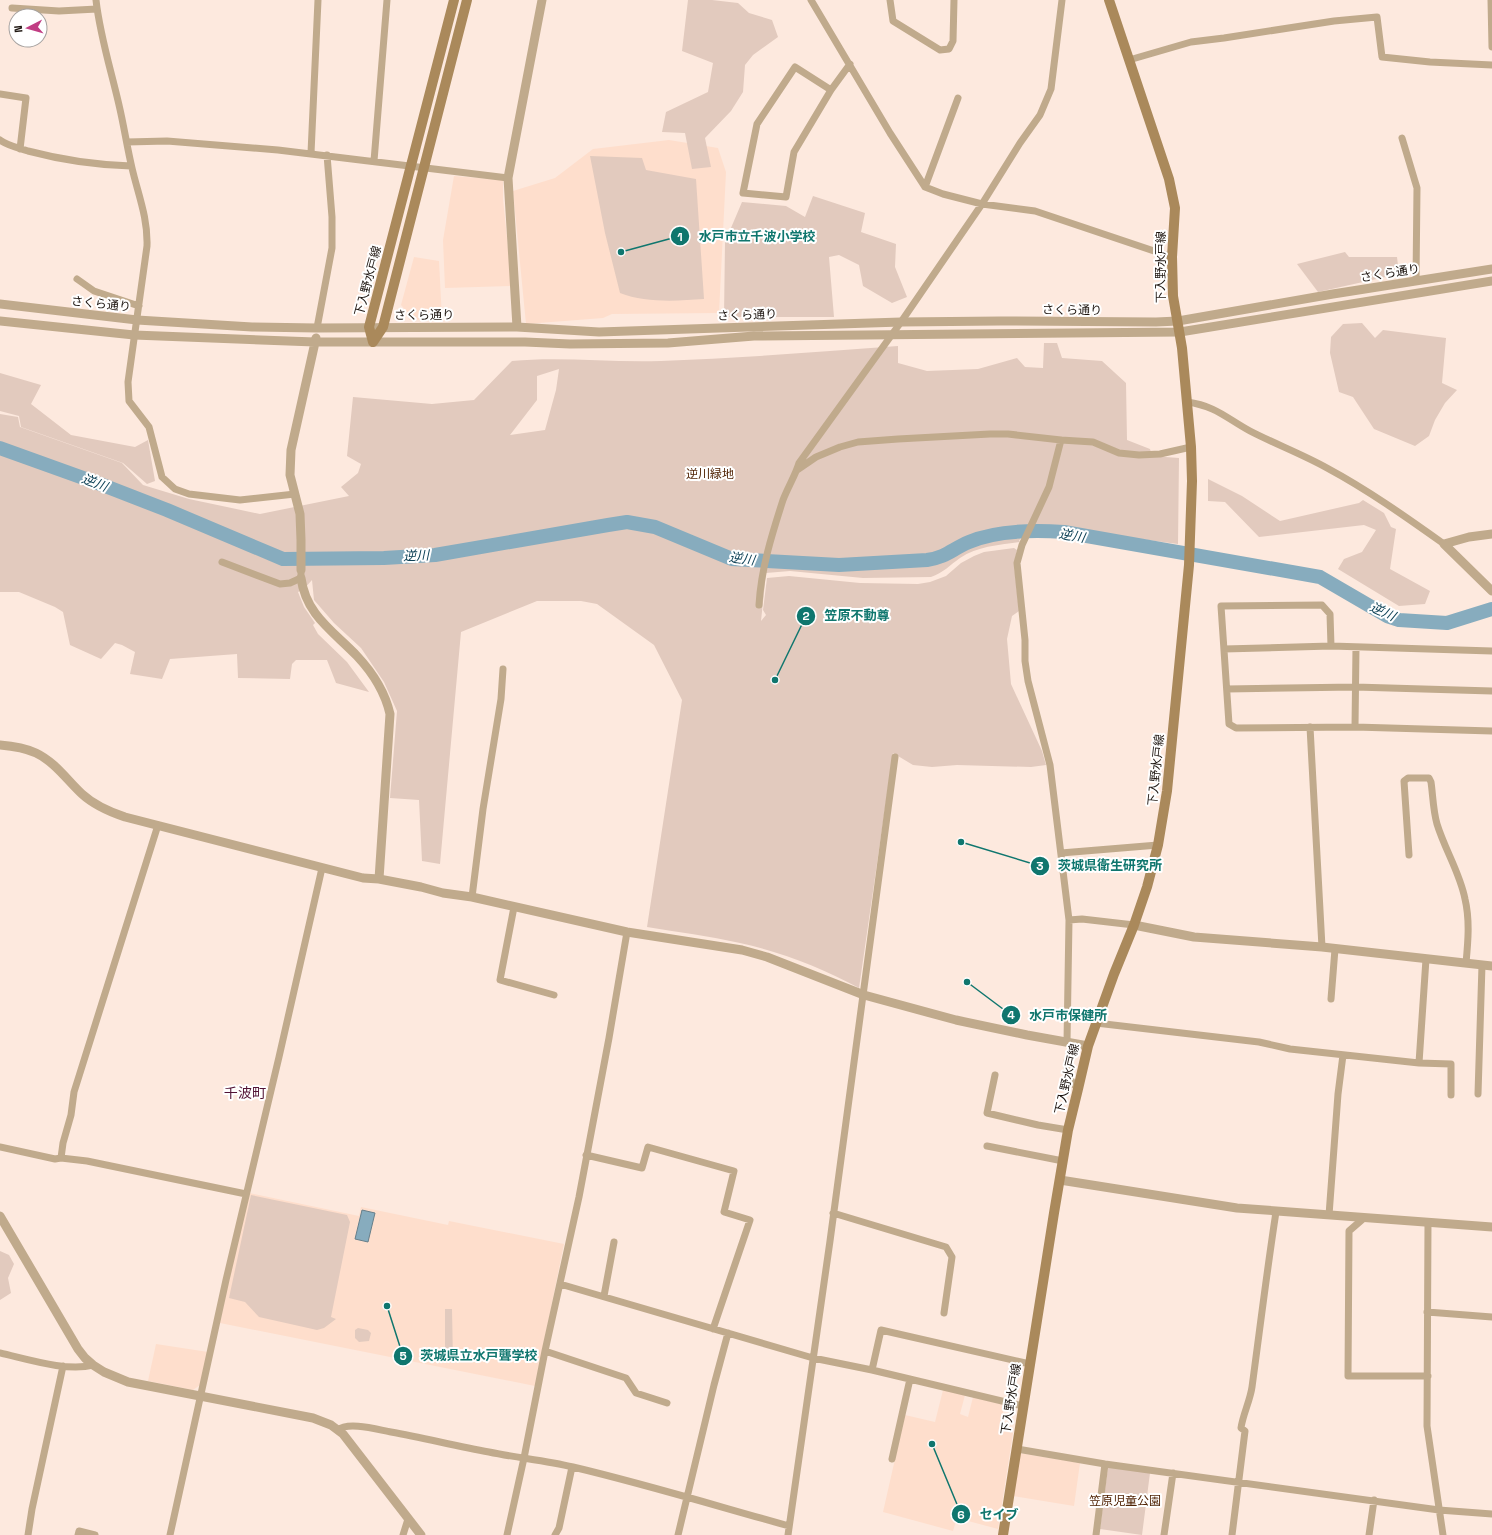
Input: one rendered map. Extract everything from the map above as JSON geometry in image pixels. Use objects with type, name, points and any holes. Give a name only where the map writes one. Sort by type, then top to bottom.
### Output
[{"type":"main road","name":"下入野水戸線","points":[[373,342],[369,327],[454,0]]},
{"type":"main road","points":[[373,342],[383,327],[467,0]]},
{"type":"main road","name":"下入野水戸線","points":[[1003,1535],[1068,1130],[1088,1046],[1134,924],[1158,845],[1167,791],[1191,543],[1191,447],[1180,332],[1173,296],[1172,257],[1175,208],[1173,194],[1109,0]]},
{"type":"street","points":[[96,0],[102,38],[119,105],[131,166],[148,232],[128,382],[129,401],[149,427],[162,477],[175,489],[189,494],[240,500],[295,494]]},
{"type":"street","points":[[311,154],[318,0]]},
{"type":"street","points":[[374,161],[387,0]]},
{"type":"street","points":[[517,327],[508,178],[542,0]]},
{"type":"street","points":[[811,0],[890,133],[925,186],[943,194],[982,204],[1035,211],[1172,257]]},
{"type":"street","points":[[890,0],[894,22],[940,50],[950,49],[953,41],[954,0]]},
{"type":"street","points":[[759,605],[763,571],[768,550],[783,500],[790,481],[797,470],[799,462],[892,335],[982,204],[1020,143],[1040,115],[1051,89],[1062,0]]},
{"type":"street","points":[[1491,0],[1492,48]]},
{"type":"street","points":[[48,10],[97,10]]},
{"type":"street","points":[[1129,60],[1191,42],[1334,21],[1377,17],[1382,57],[1430,62],[1492,65]]},
{"type":"street","points":[[831,90],[795,67],[757,124],[743,194],[786,197],[794,152],[831,90],[850,64]]},
{"type":"street","points":[[0,94],[26,98],[20,149]]},
{"type":"street","points":[[925,186],[958,98]]},
{"type":"street","points":[[1402,138],[1417,188],[1416,281]]},
{"type":"street","points":[[0,140],[20,149],[64,160],[103,165],[131,166]]},
{"type":"street","points":[[127,142],[167,141],[327,155],[411,166],[423,169],[508,178]]},
{"type":"street","points":[[327,155],[332,217],[332,248],[315,342],[290,450],[290,476],[300,514],[301,574],[306,601],[321,622],[358,657],[380,686],[387,702],[390,714],[379,879]]},
{"type":"street","name":"さくら通り","points":[[0,304],[137,320],[252,327],[317,328],[517,327],[599,332],[901,322],[1178,321],[1492,269]]},
{"type":"street","points":[[76,279],[94,291],[139,306]]},
{"type":"street","name":"さくら通り","points":[[0,321],[134,335],[315,342],[525,342],[570,344],[660,343],[754,336],[1180,332],[1492,281]]},
{"type":"street","points":[[1187,402],[1199,403],[1215,409],[1250,431],[1326,467],[1372,494],[1444,544],[1492,591]]},
{"type":"street","points":[[797,470],[816,458],[840,447],[858,442],[990,434],[1008,434],[1093,442],[1119,453],[1139,456],[1160,454],[1191,447]]},
{"type":"street","points":[[1061,440],[1049,487],[1022,545],[1017,564],[1025,661],[1028,681],[1050,765],[1069,920],[1067,1042]]},
{"type":"street","points":[[1444,544],[1469,537],[1492,534]]},
{"type":"street","points":[[222,562],[280,584],[290,583],[301,574]]},
{"type":"street","points":[[1331,646],[1330,614],[1322,605],[1221,606],[1230,724],[1236,728],[1355,727],[1492,731]]},
{"type":"street","points":[[1224,649],[1331,646],[1356,648],[1492,651]]},
{"type":"street","points":[[1355,727],[1356,648]]},
{"type":"street","points":[[472,898],[483,809],[501,699],[503,669]]},
{"type":"street","points":[[1227,689],[1355,687],[1492,691]]},
{"type":"street","points":[[1310,727],[1322,947]]},
{"type":"street","points":[[0,745],[27,750],[46,759],[83,794],[99,806],[113,813],[363,878],[379,879],[472,898],[627,932],[742,950],[767,957],[864,995],[956,1020],[1088,1046]]},
{"type":"street","points":[[788,1535],[814,1358],[857,1036],[864,995],[895,757]]},
{"type":"street","points":[[1409,855],[1404,781],[1408,778],[1429,778],[1432,782],[1434,812],[1466,900],[1468,936],[1466,963]]},
{"type":"street","points":[[61,1158],[63,1142],[71,1115],[74,1092],[158,825]]},
{"type":"street","points":[[1061,853],[1158,845]]},
{"type":"street","points":[[170,1535],[246,1194],[322,868]]},
{"type":"street","points":[[514,907],[500,980],[554,995]]},
{"type":"street","points":[[1069,920],[1082,919],[1134,924],[1194,937],[1322,947],[1492,966]]},
{"type":"street","points":[[507,1535],[579,1197],[627,932]]},
{"type":"street","points":[[1331,999],[1335,949]]},
{"type":"street","points":[[1419,1063],[1426,959]]},
{"type":"street","points":[[1478,1094],[1482,965]]},
{"type":"street","points":[[1096,1023],[1259,1042],[1290,1049],[1419,1063],[1451,1064],[1451,1095]]},
{"type":"street","points":[[1330,1215],[1338,1094],[1343,1055]]},
{"type":"street","points":[[1067,1061],[1067,1075],[1078,1089]]},
{"type":"street","points":[[995,1075],[987,1113],[1038,1125],[1068,1130]]},
{"type":"street","points":[[987,1146],[1063,1161]]},
{"type":"street","points":[[0,1147],[55,1159],[61,1158],[87,1161],[246,1194]]},
{"type":"street","points":[[586,1155],[642,1168],[648,1147],[734,1171],[724,1212],[750,1220],[713,1329]]},
{"type":"street","points":[[1060,1180],[1237,1208],[1492,1227]]},
{"type":"street","points":[[1232,1535],[1245,1431],[1241,1428],[1243,1416],[1252,1389],[1265,1284],[1276,1212]]},
{"type":"street","points":[[834,1213],[946,1247],[952,1257],[944,1313]]},
{"type":"street","points":[[0,1216],[67,1332],[85,1358],[93,1365],[104,1372],[128,1382],[313,1418],[324,1422],[338,1430],[421,1535]]},
{"type":"street","points":[[1364,1218],[1349,1231],[1348,1376],[1428,1376]]},
{"type":"street","points":[[1428,1222],[1427,1426],[1443,1535]]},
{"type":"street","points":[[604,1296],[614,1242]]},
{"type":"street","points":[[560,1284],[814,1358],[872,1370],[1023,1406]]},
{"type":"street","points":[[1427,1312],[1492,1317]]},
{"type":"street","points":[[872,1370],[881,1330],[1030,1364]]},
{"type":"street","points":[[678,1535],[728,1333]]},
{"type":"street","points":[[545,1351],[626,1378],[636,1393],[667,1403]]},
{"type":"street","points":[[0,1353],[78,1368],[93,1365]]},
{"type":"street","points":[[28,1535],[33,1503],[63,1366]]},
{"type":"street","points":[[892,1460],[910,1379]]},
{"type":"street","points":[[338,1430],[342,1427],[352,1426],[368,1428],[572,1467],[789,1526]]},
{"type":"street","points":[[1017,1449],[1105,1464],[1439,1510],[1492,1514]]},
{"type":"street","points":[[1096,1535],[1105,1464]]},
{"type":"street","points":[[555,1535],[559,1528],[572,1467]]},
{"type":"street","points":[[1164,1535],[1173,1473]]},
{"type":"street","points":[[1369,1535],[1374,1500]]},
{"type":"street","points":[[403,1535],[408,1519]]},
{"type":"street","points":[[78,1535],[79,1532],[95,1535]]},
{"type":"shaded area","points":[[669,140],[718,148],[726,172],[719,313],[612,314],[603,318],[526,324],[513,191],[555,178],[593,149]]},
{"type":"shaded area","points":[[454,176],[503,180],[503,199],[512,286],[445,288],[443,240]]},
{"type":"shaded area","points":[[414,257],[439,261],[442,319],[409,320],[408,313],[401,305]]},
{"type":"shaded area","points":[[249,1193],[359,1216],[361,1207],[448,1225],[449,1221],[564,1244],[535,1386],[220,1323]]},
{"type":"shaded area","points":[[156,1344],[208,1352],[200,1385],[193,1390],[148,1381]]},
{"type":"shaded area","points":[[943,1390],[965,1395],[960,1414],[968,1417],[973,1397],[1004,1405],[1000,1431],[1013,1433],[998,1529],[957,1518],[953,1531],[883,1512],[905,1415],[935,1422]]},
{"type":"shaded area","points":[[1019,1453],[1080,1463],[1074,1506],[1013,1496]]},
{"type":"green space","points":[[688,0],[712,0],[738,3],[749,13],[772,20],[778,37],[753,55],[745,65],[743,92],[731,111],[705,138],[711,167],[692,169],[685,133],[662,132],[666,112],[708,92],[713,63],[682,51]]},
{"type":"green space","points":[[590,156],[642,158],[646,170],[696,179],[704,299],[672,301],[650,300],[620,293],[605,233]]},
{"type":"green space","points":[[813,196],[865,213],[861,232],[896,244],[895,267],[907,297],[892,303],[863,286],[859,265],[839,255],[829,257],[834,317],[724,317],[725,242],[742,202],[786,206],[805,217]]},
{"type":"green space","points":[[1345,252],[1349,257],[1397,257],[1399,274],[1318,292],[1297,264]]},
{"type":"green space","points":[[1362,323],[1375,338],[1383,330],[1446,338],[1442,383],[1457,390],[1445,403],[1435,420],[1429,436],[1415,446],[1374,429],[1353,397],[1339,392],[1330,353],[1331,337],[1343,324]]},
{"type":"green space","name":"逆川緑地","points":[[1044,343],[1057,343],[1062,358],[1102,361],[1126,383],[1127,440],[1150,449],[1152,456],[1179,458],[1178,544],[1028,524],[1019,541],[1020,542],[981,548],[960,558],[943,571],[931,577],[863,578],[790,571],[766,573],[761,621],[766,615],[763,610],[767,578],[789,576],[860,583],[918,584],[930,582],[946,576],[961,563],[984,552],[1014,548],[1017,550],[1014,564],[1019,611],[1012,616],[1007,639],[1011,684],[1042,751],[1046,765],[1031,767],[957,765],[932,767],[913,765],[893,753],[859,988],[816,967],[771,951],[717,938],[647,927],[682,700],[654,645],[597,604],[581,601],[537,601],[461,632],[440,864],[422,861],[419,800],[390,798],[397,711],[384,682],[361,648],[334,623],[314,600],[312,580],[304,589],[298,592],[304,607],[315,623],[313,625],[318,634],[347,662],[369,692],[336,683],[327,660],[296,660],[292,664],[290,679],[238,678],[237,654],[170,659],[162,679],[130,674],[135,652],[115,643],[101,659],[70,645],[63,612],[55,607],[19,592],[0,592],[0,414],[18,417],[20,427],[122,463],[143,485],[189,499],[260,514],[349,496],[341,487],[358,473],[361,464],[347,456],[353,397],[432,404],[474,400],[512,361],[567,359],[661,361],[750,357],[898,346],[898,363],[927,371],[978,369],[1017,358],[1025,367],[1043,368]],"holes":[[[559,369],[556,390],[545,430],[510,435],[537,400],[537,376]]]},
{"type":"green space","points":[[0,373],[41,385],[31,404],[71,435],[135,447],[148,440],[155,481],[147,484],[123,463],[21,427],[19,416],[0,411]]},
{"type":"green space","points":[[1208,479],[1242,496],[1280,521],[1359,503],[1363,500],[1384,513],[1391,527],[1396,529],[1390,569],[1430,591],[1425,604],[1399,606],[1338,569],[1344,559],[1362,552],[1376,530],[1364,525],[1259,537],[1225,502],[1208,501]]},
{"type":"green space","points":[[251,1195],[347,1215],[350,1222],[331,1317],[336,1319],[324,1328],[317,1330],[259,1317],[245,1302],[229,1298]]},
{"type":"green space","points":[[0,1251],[9,1255],[14,1264],[8,1278],[11,1293],[0,1300]]},
{"type":"green space","points":[[445,1309],[452,1309],[453,1361],[445,1361]]},
{"type":"green space","points":[[358,1328],[368,1330],[371,1333],[369,1341],[359,1342],[355,1338],[355,1330]]},
{"type":"green space","name":"笠原児童公園","points":[[1108,1467],[1150,1473],[1142,1535],[1100,1529]]},
{"type":"water","points":[[362,1210],[375,1213],[368,1242],[355,1239]]},
{"type":"waterway","name":"逆川","points":[[0,448],[167,510],[283,559],[384,558],[435,555],[627,522],[655,527],[732,559],[839,565],[934,559],[945,555],[969,542],[991,535],[1028,531],[1052,531],[1320,577],[1387,616],[1399,620],[1447,623],[1492,609]]},
{"type":"place","name":"水戸市立千波小学校","points":[[621,252]]},
{"type":"place","name":"笠原不動尊","points":[[775,680]]},
{"type":"place","name":"茨城県衛生研究所","points":[[961,842]]},
{"type":"place","name":"水戸市保健所","points":[[967,982]]},
{"type":"place","name":"茨城県立水戸聾学校","points":[[387,1306]]},
{"type":"place","name":"セイブ","points":[[932,1444]]},
{"type":"district","name":"千波町","points":[[245,1093]]}]
